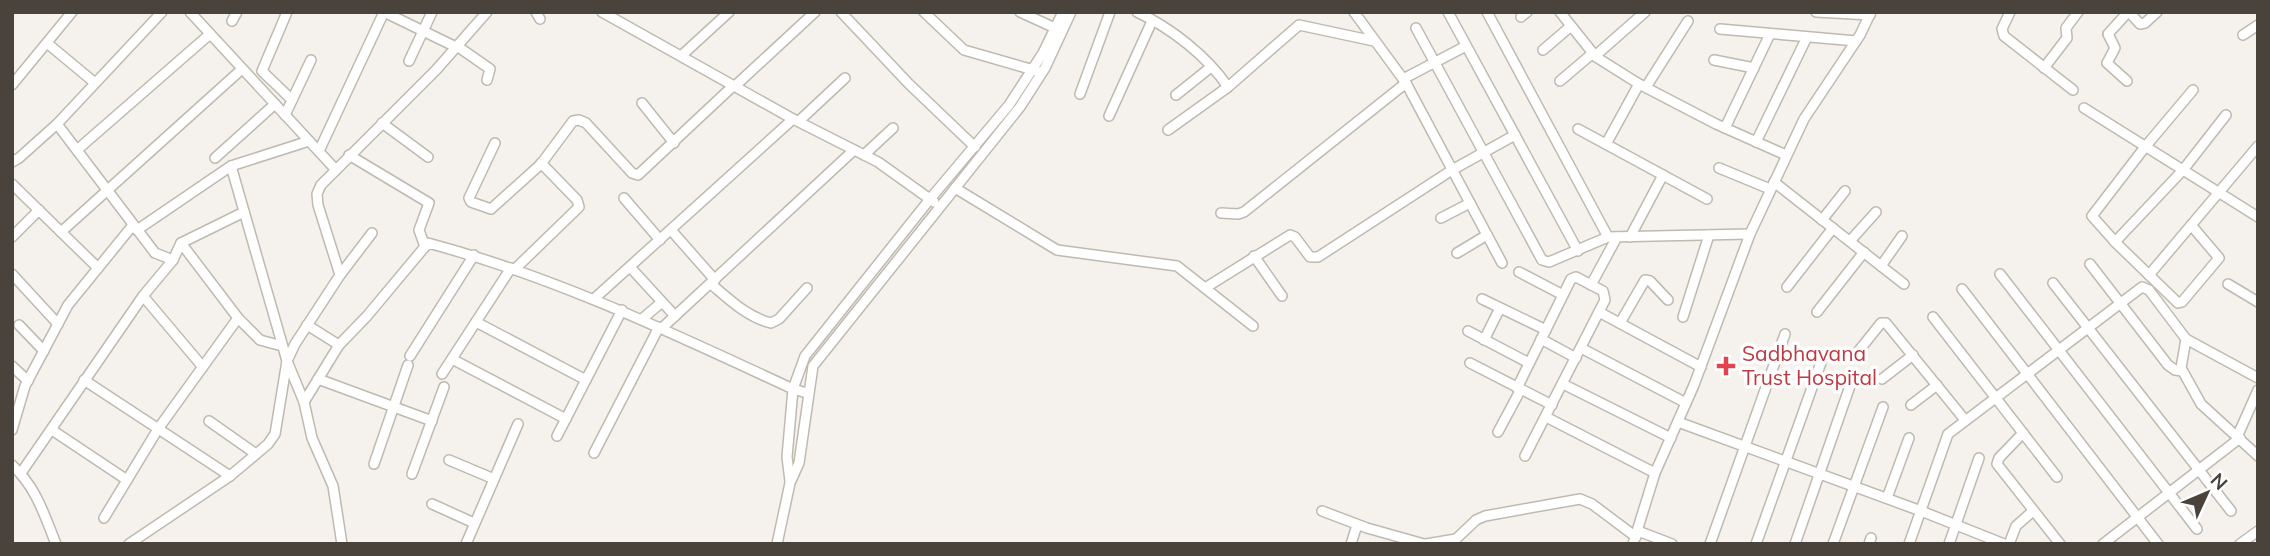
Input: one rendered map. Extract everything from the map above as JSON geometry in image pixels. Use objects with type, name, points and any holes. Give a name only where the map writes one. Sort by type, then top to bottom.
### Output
[{"type":"street","points":[[12,85],[72,12]]},
{"type":"street","points":[[12,162],[57,124],[162,12]]},
{"type":"street","points":[[287,12],[262,71],[292,100]]},
{"type":"street","points":[[319,151],[384,12],[457,47],[490,69],[486,80]]},
{"type":"street","points":[[409,61],[432,12]]},
{"type":"street","points":[[340,275],[318,205],[317,194],[321,185],[457,47],[487,12]]},
{"type":"street","points":[[602,12],[796,120],[878,162],[941,206]]},
{"type":"street","points":[[681,56],[729,12]]},
{"type":"street","points":[[495,143],[468,198],[471,202],[493,209],[541,163],[570,124],[576,120],[586,123],[634,175],[641,174],[815,12]]},
{"type":"street","points":[[841,12],[909,84],[975,147]]},
{"type":"street","points":[[924,12],[964,50],[1037,71]]},
{"type":"street","points":[[1020,12],[1055,28]]},
{"type":"street","points":[[777,544],[790,483],[799,463],[811,370],[1020,107],[1063,12]]},
{"type":"street","points":[[790,483],[787,457],[793,390],[812,346],[1037,71],[1071,12]]},
{"type":"street","points":[[1080,94],[1110,12]]},
{"type":"street","points":[[1137,12],[1180,38],[1228,87]]},
{"type":"street","points":[[1354,12],[1404,81],[1502,263]]},
{"type":"street","points":[[1448,12],[1578,251]]},
{"type":"street","points":[[1487,12],[1613,237]]},
{"type":"street","points":[[1560,12],[1594,54],[1643,85],[1725,128],[1786,155]]},
{"type":"street","points":[[1560,82],[1645,12]]},
{"type":"street","points":[[1635,537],[1656,473],[1702,366],[1750,234],[1804,120],[1856,41],[1870,14],[1816,12]]},
{"type":"street","points":[[2010,12],[2002,29],[2004,36],[2073,90]]},
{"type":"street","points":[[2044,68],[2067,38],[2066,28],[2078,12]]},
{"type":"street","points":[[2127,81],[2107,63],[2115,48],[2108,34],[2129,12],[2140,24],[2157,12]]},
{"type":"street","points":[[191,13],[336,170]]},
{"type":"street","points":[[1109,116],[1152,21]]},
{"type":"street","points":[[1606,144],[1688,21]]},
{"type":"street","points":[[1168,130],[1228,87],[1299,25],[1374,41]]},
{"type":"street","points":[[2243,35],[2258,25]]},
{"type":"street","points":[[1542,50],[1571,26]]},
{"type":"street","points":[[1416,28],[1542,260],[1549,262],[1613,237],[1750,234]]},
{"type":"street","points":[[1720,29],[1856,41]]},
{"type":"street","points":[[77,150],[210,34]]},
{"type":"street","points":[[1725,128],[1770,34]]},
{"type":"street","points":[[1756,142],[1807,37]]},
{"type":"street","points":[[47,43],[95,83]]},
{"type":"street","points":[[1221,213],[1244,212],[1404,81],[1466,46]]},
{"type":"street","points":[[285,115],[311,60]]},
{"type":"street","points":[[1714,60],[1754,68]]},
{"type":"street","points":[[1176,95],[1211,67]]},
{"type":"street","points":[[61,232],[242,69]]},
{"type":"street","points":[[595,299],[845,78]]},
{"type":"street","points":[[2190,225],[2217,253],[2218,260],[2180,303],[2115,242],[2092,216],[2145,146],[2193,90]]},
{"type":"street","points":[[642,103],[674,143]]},
{"type":"street","points":[[215,158],[275,104]]},
{"type":"street","points":[[2084,108],[2258,217]]},
{"type":"street","points":[[2115,242],[2183,170],[2226,115]]},
{"type":"street","points":[[382,123],[428,157]]},
{"type":"street","points":[[57,124],[156,253],[173,260]]},
{"type":"street","points":[[864,155],[893,128]]},
{"type":"street","points":[[1578,129],[1707,199]]},
{"type":"street","points":[[1205,288],[1292,235],[1310,257],[1318,257],[1452,170],[1515,135]]},
{"type":"street","points":[[13,426],[28,381],[68,305],[135,227],[231,166],[309,141]]},
{"type":"street","points":[[2149,275],[2258,146]]},
{"type":"street","points":[[594,453],[661,328],[854,150]]},
{"type":"street","points":[[349,155],[429,204],[419,230],[425,247]]},
{"type":"street","points":[[442,374],[513,268],[579,207],[577,200],[541,163]]},
{"type":"street","points":[[231,166],[282,346],[304,402],[312,438],[333,486],[342,544]]},
{"type":"street","points":[[1719,168],[1772,186],[1833,228],[1904,284]]},
{"type":"street","points":[[1630,237],[1662,175]]},
{"type":"street","points":[[12,184],[98,268]]},
{"type":"street","points":[[955,188],[1057,250],[1170,264],[1183,270],[1252,326]]},
{"type":"street","points":[[1822,220],[1845,191]]},
{"type":"street","points":[[624,198],[660,240]]},
{"type":"street","points":[[1441,218],[1470,203]]},
{"type":"street","points":[[12,237],[39,210]]},
{"type":"street","points":[[21,473],[143,296],[173,260],[181,243],[244,212]]},
{"type":"street","points":[[1850,241],[1876,212]]},
{"type":"street","points":[[1787,287],[1833,228]]},
{"type":"street","points":[[671,230],[713,282],[742,310],[761,320],[771,323],[779,319],[807,288]]},
{"type":"street","points":[[129,544],[230,476],[268,444],[275,434],[287,361],[340,275],[372,233]]},
{"type":"street","points":[[1457,253],[1487,235]]},
{"type":"street","points":[[1683,317],[1709,235]]},
{"type":"street","points":[[1881,266],[1902,236]]},
{"type":"street","points":[[1591,285],[1613,237]]},
{"type":"street","points":[[181,243],[238,318],[260,340],[282,346]]},
{"type":"street","points":[[304,402],[339,345],[428,243],[513,268],[595,299],[793,390],[807,393]]},
{"type":"street","points":[[1817,312],[1864,252]]},
{"type":"street","points":[[374,464],[409,360],[474,255]]},
{"type":"street","points":[[1255,257],[1282,296]]},
{"type":"street","points":[[2090,264],[2168,365],[2182,371]]},
{"type":"street","points":[[630,267],[675,316]]},
{"type":"street","points":[[1519,272],[1563,295]]},
{"type":"street","points":[[12,274],[58,324]]},
{"type":"street","points":[[2000,274],[2197,529]]},
{"type":"street","points":[[1498,432],[1529,363],[1573,278],[1603,291],[1606,297],[1599,312],[1525,456]]},
{"type":"street","points":[[1620,323],[1645,280],[1650,281],[1668,300]]},
{"type":"street","points":[[2053,283],[2231,511]]},
{"type":"street","points":[[2228,284],[2258,302]]},
{"type":"street","points":[[1909,544],[1946,439],[1953,429],[2142,288],[2147,288],[2186,339],[2258,378]]},
{"type":"street","points":[[1962,289],[2158,544]]},
{"type":"street","points":[[143,296],[202,366]]},
{"type":"street","points":[[1482,299],[1544,335],[1576,358]]},
{"type":"street","points":[[642,319],[662,302]]},
{"type":"street","points":[[1484,340],[1500,308]]},
{"type":"street","points":[[557,436],[622,310]]},
{"type":"street","points":[[1599,312],[1702,366]]},
{"type":"street","points":[[1933,317],[2057,477]]},
{"type":"street","points":[[104,518],[158,429],[238,318]]},
{"type":"street","points":[[476,322],[586,380]]},
{"type":"street","points":[[1857,353],[1883,322],[1889,324],[1965,420]]},
{"type":"street","points":[[19,325],[44,351]]},
{"type":"street","points":[[307,325],[339,345]]},
{"type":"street","points":[[1468,331],[1529,363]]},
{"type":"street","points":[[1710,544],[1785,334]]},
{"type":"street","points":[[2186,339],[2182,371],[2201,404],[2258,456]]},
{"type":"street","points":[[1581,348],[1686,403]]},
{"type":"street","points":[[1882,379],[1913,355]]},
{"type":"street","points":[[1756,544],[1823,357]]},
{"type":"street","points":[[452,359],[566,419]]},
{"type":"street","points":[[1470,363],[1552,405]]},
{"type":"street","points":[[12,366],[28,381]]},
{"type":"street","points":[[318,379],[432,421]]},
{"type":"street","points":[[84,380],[230,476]]},
{"type":"street","points":[[1795,544],[1851,383]]},
{"type":"street","points":[[1563,384],[1671,438]]},
{"type":"street","points":[[1910,405],[1937,385]]},
{"type":"street","points":[[412,474],[444,387]]},
{"type":"street","points":[[2106,543],[2239,437],[2258,390]]},
{"type":"street","points":[[1833,544],[1883,407]]},
{"type":"street","points":[[1546,417],[1656,473]]},
{"type":"street","points":[[209,421],[256,454]]},
{"type":"street","points":[[1678,422],[2007,544],[2013,531],[2033,511]]},
{"type":"street","points":[[466,544],[518,424]]},
{"type":"street","points":[[52,430],[127,480]]},
{"type":"street","points":[[2023,433],[1999,458],[1997,464],[2060,544]]},
{"type":"street","points":[[1887,498],[1909,438]]},
{"type":"street","points":[[1949,544],[1979,458]]},
{"type":"street","points":[[449,460],[494,479]]},
{"type":"street","points":[[12,464],[36,493],[56,544]]},
{"type":"street","points":[[1322,510],[1357,525],[1425,544],[1456,539],[1480,517],[1574,499],[1592,504],[1635,537],[1672,544]]},
{"type":"street","points":[[432,504],[474,523]]},
{"type":"street","points":[[1351,544],[1357,525]]},
{"type":"street","points":[[2240,544],[2258,531]]},
{"type":"place","name":"Sadbhavana Trust Hospital","points":[[1726,366]]}]
